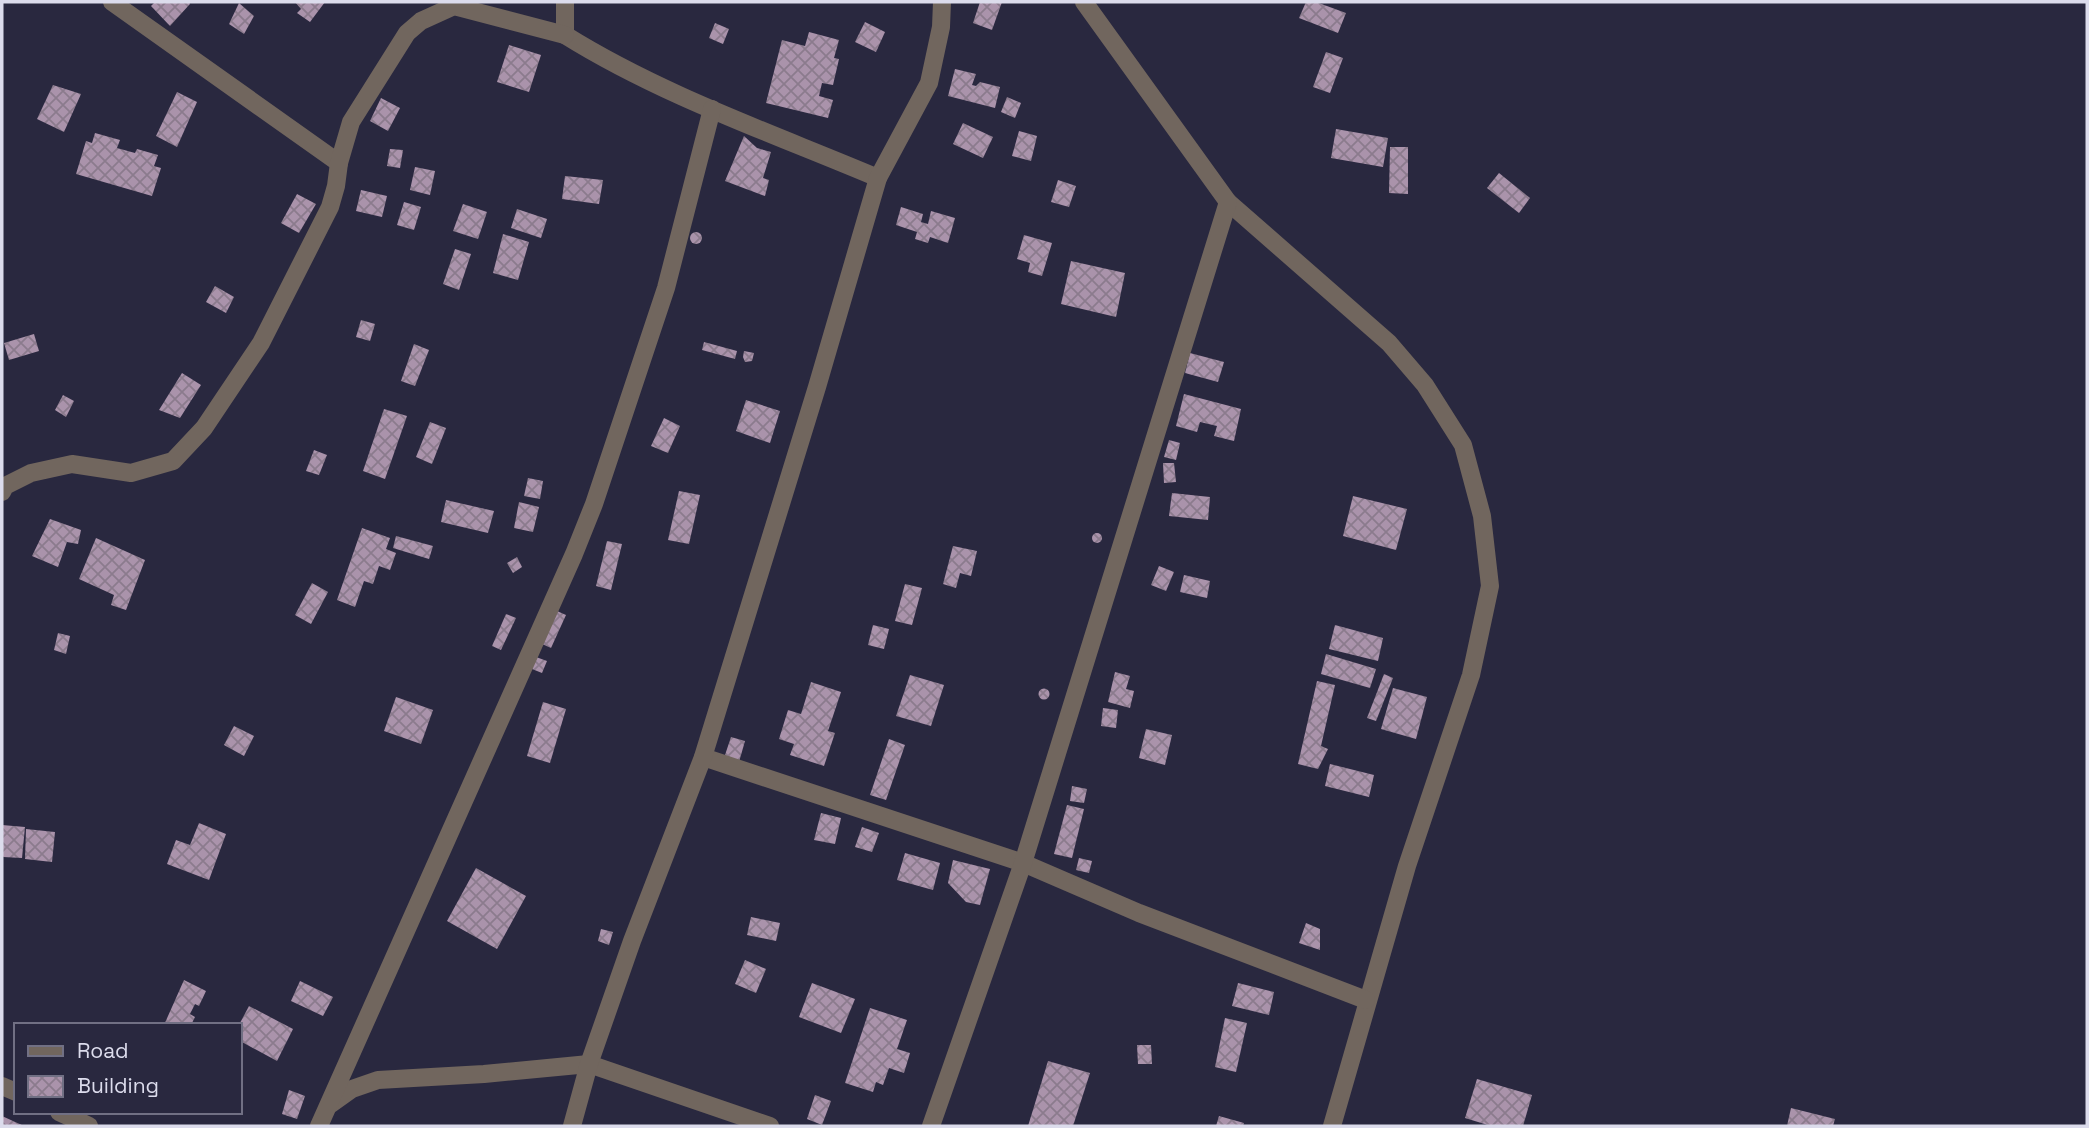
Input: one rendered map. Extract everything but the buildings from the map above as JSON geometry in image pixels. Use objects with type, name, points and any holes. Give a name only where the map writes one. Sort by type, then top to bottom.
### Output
[{"type":"street","points":[[112,2],[339,163]]},
{"type":"street","points":[[565,2],[565,35]]},
{"type":"street","points":[[572,1126],[589,1064],[632,941],[703,757],[878,178],[929,83],[941,27],[942,2]]},
{"type":"street","points":[[1084,2],[1227,202],[1389,343],[1425,385],[1462,445],[1482,516],[1490,586],[1471,675],[1431,791],[1366,1000],[1332,1126]]},
{"type":"street","points":[[2,492],[5,486],[32,473],[72,464],[131,473],[173,461],[204,428],[261,343],[330,207],[351,122],[407,33],[421,21],[454,6],[565,35],[593,53],[712,109],[878,178]]},
{"type":"street","points":[[319,1126],[594,504],[666,288],[712,109]]},
{"type":"street","points":[[931,1126],[1023,863],[1227,202]]},
{"type":"street","points":[[703,757],[1023,863],[1139,913],[1366,1000]]},
{"type":"street","points":[[328,1107],[352,1089],[378,1080],[589,1064],[770,1126]]},
{"type":"street","points":[[63,1114],[89,1126]]}]
